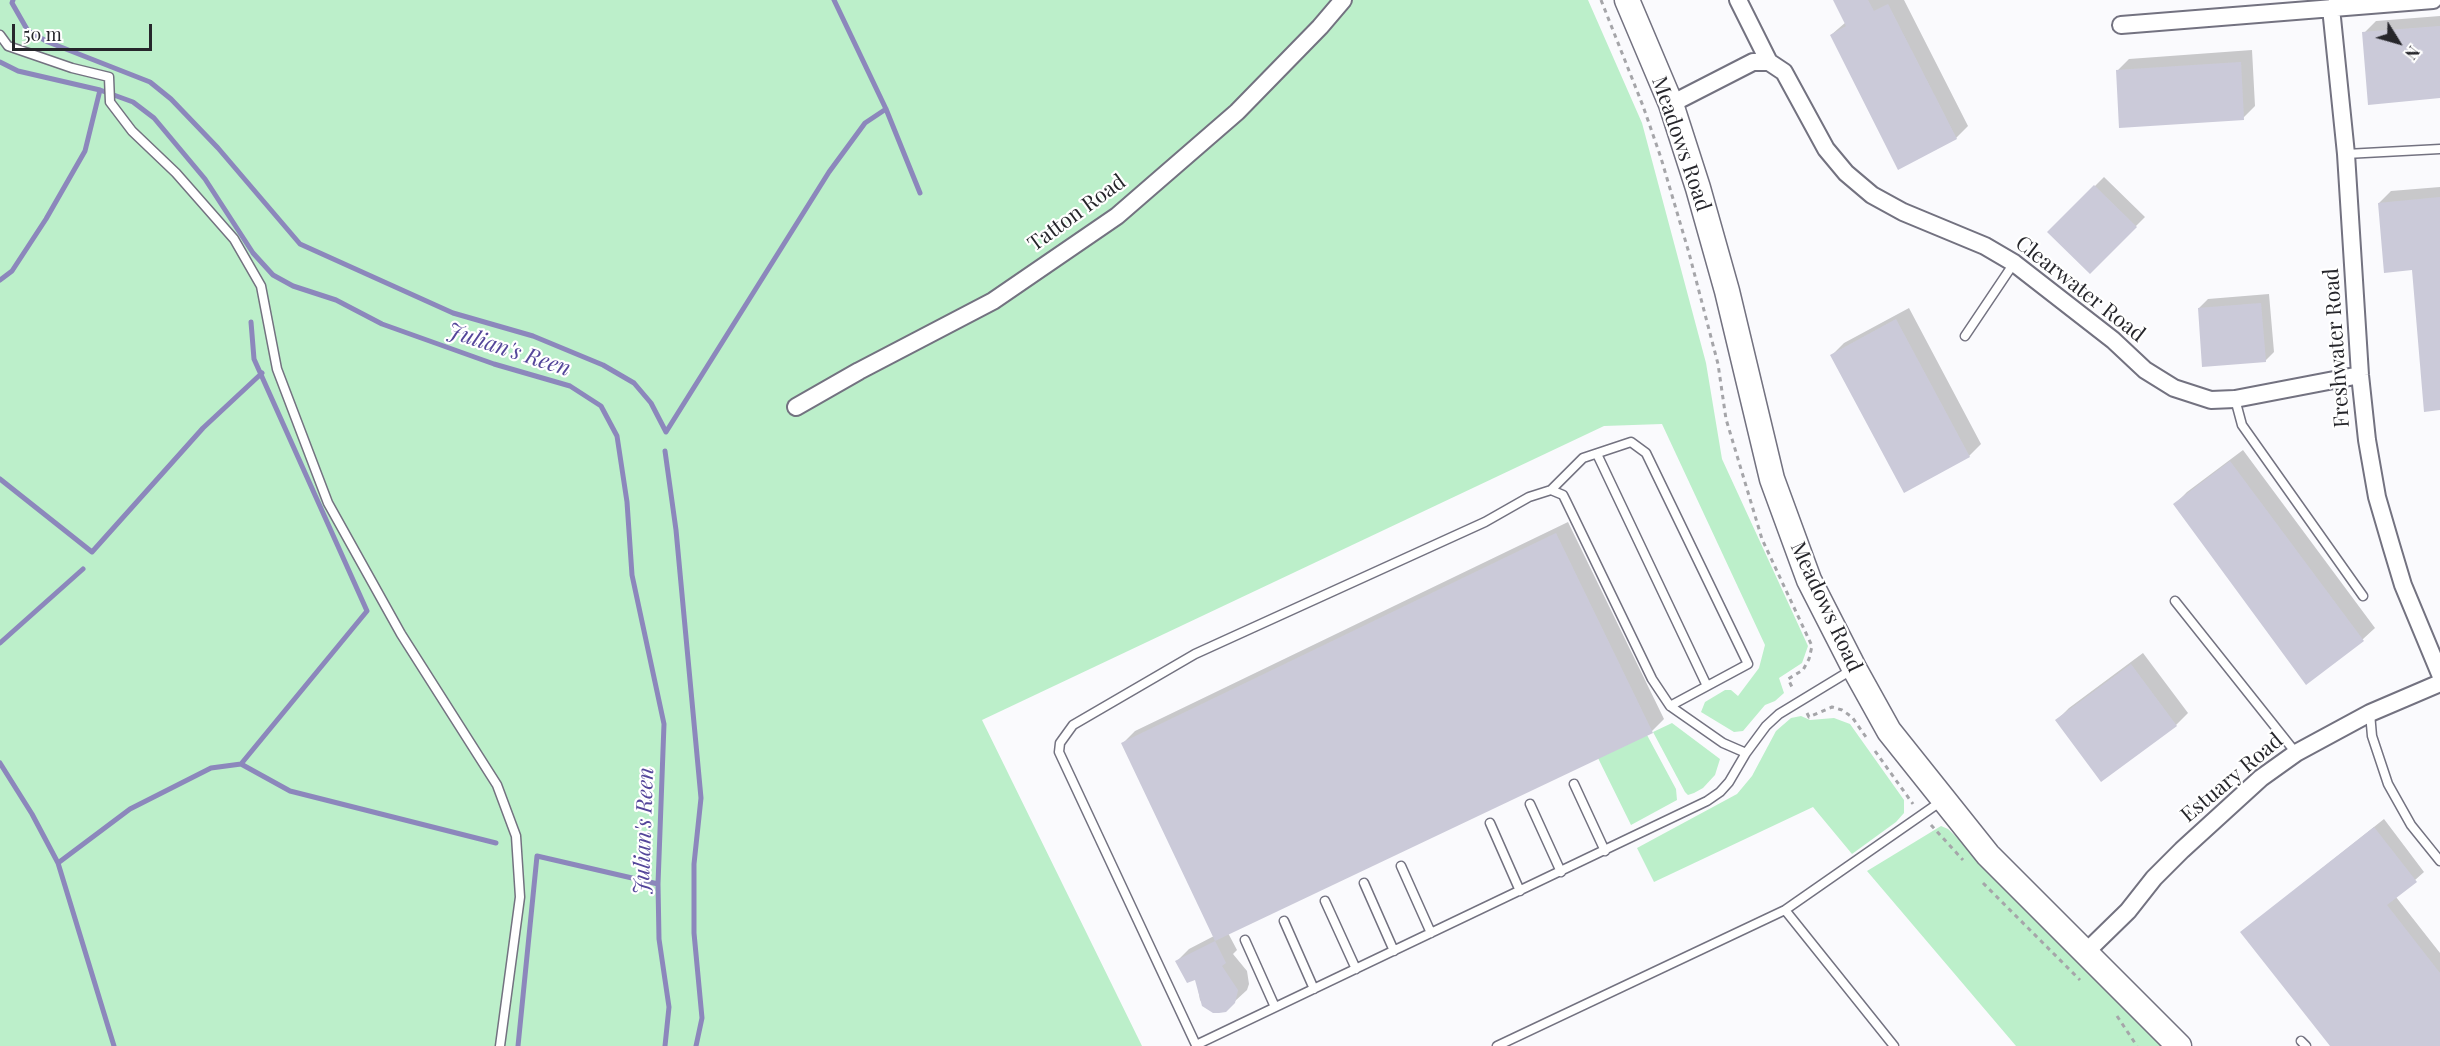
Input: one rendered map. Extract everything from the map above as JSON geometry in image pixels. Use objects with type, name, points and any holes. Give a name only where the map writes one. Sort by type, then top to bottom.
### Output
[{"type":"street","name":"Tatton Road","points":[[796,407],[859,371],[993,301],[1117,216],[1237,112],[1320,27],[1343,0]]},
{"type":"street","name":"Meadows Road","points":[[1627,0],[1671,104],[1698,188],[1727,291],[1772,479],[1809,580],[1854,668],[1889,731],[1988,855],[2179,1046]]},
{"type":"street","name":"Clearwater Road","points":[[1738,0],[1769,62],[1784,72],[1826,149],[1846,173],[1872,195],[1903,212],[1985,246],[2014,263],[2113,340],[2145,370],[2174,387],[2211,399],[2235,399],[2360,375]]},
{"type":"street","points":[[2121,25],[2433,0]]},
{"type":"street","name":"Freshwater Road","points":[[2331,8],[2346,154],[2360,375],[2367,440],[2377,497],[2403,585],[2440,674]]},
{"type":"street","points":[[1671,104],[1753,62],[1769,62]]},
{"type":"street","name":"Estuary Road","points":[[2086,952],[2182,850],[2261,778],[2296,753],[2370,713],[2440,683]]},
{"type":"lane","points":[[0,35],[8,46],[72,68],[109,77],[110,102],[132,131],[176,173],[234,239],[261,286],[277,369],[327,503],[401,634],[497,785],[516,836],[520,897],[500,1046]]},
{"type":"lane","points":[[2346,154],[2440,149]]},
{"type":"lane","points":[[1965,336],[2014,263]]},
{"type":"lane","points":[[2235,399],[2242,425],[2363,596]]},
{"type":"lane","points":[[1670,706],[1748,664],[1646,453],[1631,442],[1583,458],[1551,490],[1529,497],[1485,522],[1195,654],[1072,725],[1060,743],[1059,752],[1196,1044],[1695,808],[1720,792],[1738,770],[1746,753],[1766,726],[1779,714],[1854,668]]},
{"type":"lane","points":[[1597,454],[1707,686]]},
{"type":"lane","points":[[1551,490],[1563,495],[1652,679],[1670,706],[1723,743],[1746,753]]},
{"type":"lane","points":[[2175,601],[2296,753]]},
{"type":"lane","points":[[2370,713],[2372,736],[2388,784],[2411,825],[2440,861]]},
{"type":"lane","points":[[1574,784],[1605,851]]},
{"type":"lane","points":[[1497,1046],[1785,910],[1943,800]]},
{"type":"lane","points":[[1530,804],[1561,872]]},
{"type":"lane","points":[[1490,823],[1520,891]]},
{"type":"lane","points":[[1401,866],[1431,933]]},
{"type":"lane","points":[[1364,883],[1394,951]]},
{"type":"lane","points":[[1325,901],[1356,969]]},
{"type":"lane","points":[[1785,910],[1894,1046]]},
{"type":"lane","points":[[1284,921],[1314,989]]},
{"type":"lane","points":[[1245,940],[1275,1007]]},
{"type":"path","name":"Meadows Road","points":[[1601,0],[1643,106],[1667,179],[1718,364],[1726,419],[1762,538],[1812,646],[1803,670],[1788,679],[1795,692]]},
{"type":"green space","points":[[0,0],[1588,0],[1642,123],[1706,363],[1722,459],[1808,646],[1802,663],[1779,678],[1784,693],[1775,701],[1765,705],[1743,731],[1734,732],[1701,712],[1705,702],[1725,690],[1731,690],[1738,696],[1759,668],[1765,645],[1662,424],[1604,426],[982,720],[1142,1046],[0,1046]]},
{"type":"green space","points":[[1801,716],[1810,720],[1834,718],[1850,724],[1904,800],[1904,813],[1896,822],[1852,854],[1813,807],[1654,882],[1637,848],[1737,794],[1752,776],[1776,731],[1791,718]]},
{"type":"green space","points":[[1672,723],[1720,759],[1715,775],[1703,788],[1688,795],[1653,732]]},
{"type":"green space","points":[[1647,735],[1676,789],[1677,800],[1631,825],[1598,758]]},
{"type":"green space","points":[[1941,826],[1948,829],[2103,978],[2167,1046],[2016,1046],[1867,871]]},
{"type":"building","points":[[1833,0],[1868,0],[1874,11],[1888,4],[1957,139],[1898,170],[1830,35],[1846,26]]},
{"type":"building","points":[[2440,26],[2440,98],[2368,105],[2362,32]]},
{"type":"building","points":[[2241,62],[2244,120],[2119,128],[2116,70]]},
{"type":"building","points":[[2094,185],[2137,227],[2090,274],[2047,232]]},
{"type":"building","points":[[2440,197],[2440,410],[2424,412],[2412,270],[2384,273],[2378,203]]},
{"type":"building","points":[[2261,303],[2266,362],[2202,367],[2198,308]]},
{"type":"building","points":[[1896,319],[1970,457],[1904,493],[1830,355]]},
{"type":"building","points":[[2230,461],[2364,641],[2306,685],[2173,504]]},
{"type":"building","points":[[1556,533],[1653,733],[1215,941],[1121,743]]},
{"type":"building","points":[[2131,664],[2177,726],[2101,782],[2055,720]]},
{"type":"building","points":[[2374,827],[2417,882],[2387,905],[2440,973],[2440,1046],[2330,1046],[2240,932]]},
{"type":"building","points":[[1215,941],[1226,963],[1222,966],[1238,990],[1235,1003],[1226,1012],[1219,1013],[1213,1013],[1202,1006],[1195,980],[1187,983],[1175,961]]},
{"type":"waterway","points":[[13,0],[12,3],[28,31],[48,42],[150,82],[171,99],[218,148],[300,244],[453,313],[533,336],[603,365],[634,383],[651,403],[666,432],[829,172],[865,123],[886,109]]},
{"type":"waterway","points":[[834,0],[886,109],[920,193]]},
{"type":"waterway","name":"Julian's Reen","points":[[0,62],[18,71],[100,90],[133,102],[154,118],[205,179],[253,253],[273,275],[293,286],[336,300],[382,324],[494,364],[570,386],[601,406],[617,436],[627,502],[632,575],[664,724],[658,884],[659,939],[669,1007],[665,1046]]},
{"type":"waterway","points":[[0,280],[12,271],[46,219],[85,151],[100,90]]},
{"type":"waterway","points":[[241,764],[367,611],[254,359],[251,322]]},
{"type":"waterway","points":[[0,479],[92,552],[203,428],[262,373]]},
{"type":"waterway","points":[[665,451],[676,530],[701,798],[694,864],[694,933],[702,1018],[696,1046]]},
{"type":"waterway","points":[[0,643],[83,569]]},
{"type":"waterway","points":[[0,763],[32,814],[58,863],[114,1046]]},
{"type":"waterway","points":[[58,863],[130,809],[211,768],[241,764],[290,791],[496,843]]},
{"type":"waterway","points":[[518,1046],[537,856],[658,884]]}]
